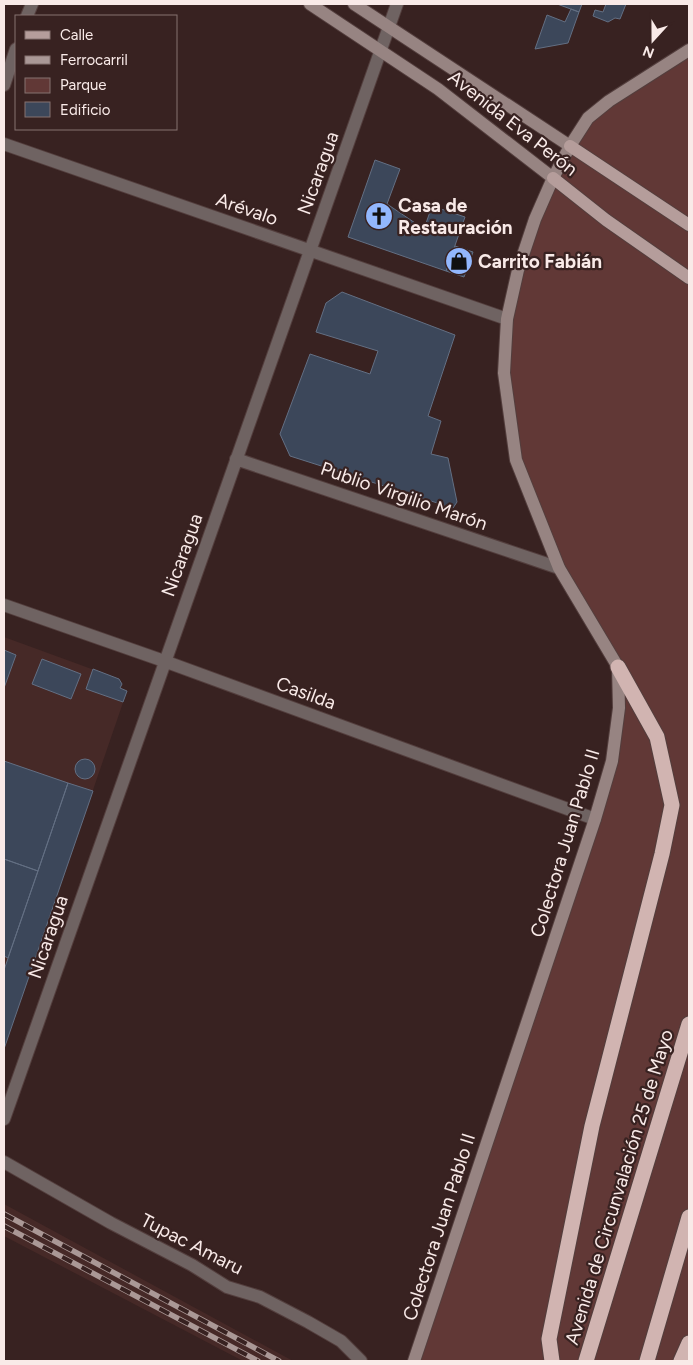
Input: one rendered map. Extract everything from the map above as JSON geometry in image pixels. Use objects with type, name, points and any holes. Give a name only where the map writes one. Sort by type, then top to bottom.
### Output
[{"type":"highway","points":[[552,1361],[549,1339],[590,1135],[662,854],[672,805],[657,737],[618,667]]},
{"type":"highway","name":"Avenida de Circunvalación 25 de Mayo","points":[[586,1361],[689,1024]]},
{"type":"highway","points":[[648,1361],[689,1217]]},
{"type":"highway","points":[[681,1361],[689,1343]]},
{"type":"main road","name":"Avenida Eva Perón","points":[[310,4],[446,95],[606,220],[689,278]]},
{"type":"main road","name":"Avenida Eva Perón","points":[[354,4],[689,225]]},
{"type":"main road","name":"Colectora Juan Pablo II","points":[[414,1361],[595,819],[612,761],[619,708],[618,667],[559,568],[516,460],[504,372],[507,319],[535,219],[553,178],[588,118],[609,101],[689,50]]},
{"type":"street","name":"Nicaragua","points":[[4,1119],[397,4]]},
{"type":"street","points":[[4,85],[15,52]]},
{"type":"street","name":"Arévalo","points":[[4,144],[507,319]]},
{"type":"street","name":"Publio Virgilio Marón","points":[[236,459],[559,568]]},
{"type":"street","name":"Casilda","points":[[4,605],[164,661],[595,819]]},
{"type":"street","name":"Tupac Amaru","points":[[4,1162],[111,1223],[192,1265],[227,1287],[260,1296],[308,1322],[341,1341],[361,1361]]},
{"type":"shaded area","points":[[4,637],[119,679],[122,684],[120,688],[127,691],[4,1049]]},
{"type":"shaded area","points":[[4,1204],[293,1361],[243,1361],[4,1236]]},
{"type":"green space","points":[[689,50],[689,1361],[414,1361],[612,761],[618,667],[559,568],[516,460],[507,319],[535,219],[588,118]]},
{"type":"building","points":[[557,4],[582,4],[579,12]]},
{"type":"building","points":[[606,4],[626,4],[620,19],[615,18],[608,22],[593,16],[595,10],[603,12]]},
{"type":"building","points":[[571,9],[579,12],[568,43],[535,49],[547,15],[565,22]]},
{"type":"building","name":"Casa de Restauración","points":[[375,160],[400,169],[387,204],[424,229],[432,206],[465,217],[446,271],[348,237]]},
{"type":"building","name":"Carrito Fabián","points":[[455,246],[473,252],[464,277],[446,271]]},
{"type":"building","points":[[342,292],[455,335],[428,416],[441,421],[431,454],[448,458],[457,502],[453,508],[290,456],[280,434],[310,354],[370,374],[378,351],[316,332],[326,303]]},
{"type":"building","points":[[4,650],[16,655],[4,688]]},
{"type":"building","points":[[42,659],[81,674],[71,699],[32,684]]},
{"type":"building","points":[[93,669],[119,679],[122,684],[120,688],[127,691],[123,702],[86,689]]},
{"type":"building","points":[[85,759],[92,762],[95,769],[92,776],[85,779],[78,776],[75,769],[78,762]]},
{"type":"building","points":[[4,761],[68,783],[38,871],[4,859]]},
{"type":"building","points":[[68,783],[93,791],[4,1049],[4,970]]},
{"type":"building","points":[[4,859],[38,871],[8,958],[4,956]]},
{"type":"railway","points":[[4,1214],[279,1361]]},
{"type":"railway","points":[[4,1226],[258,1361]]},
{"type":"place","name":"Casa de Restauración","points":[[379,216]]},
{"type":"place","name":"Carrito Fabián","points":[[459,261]]}]
